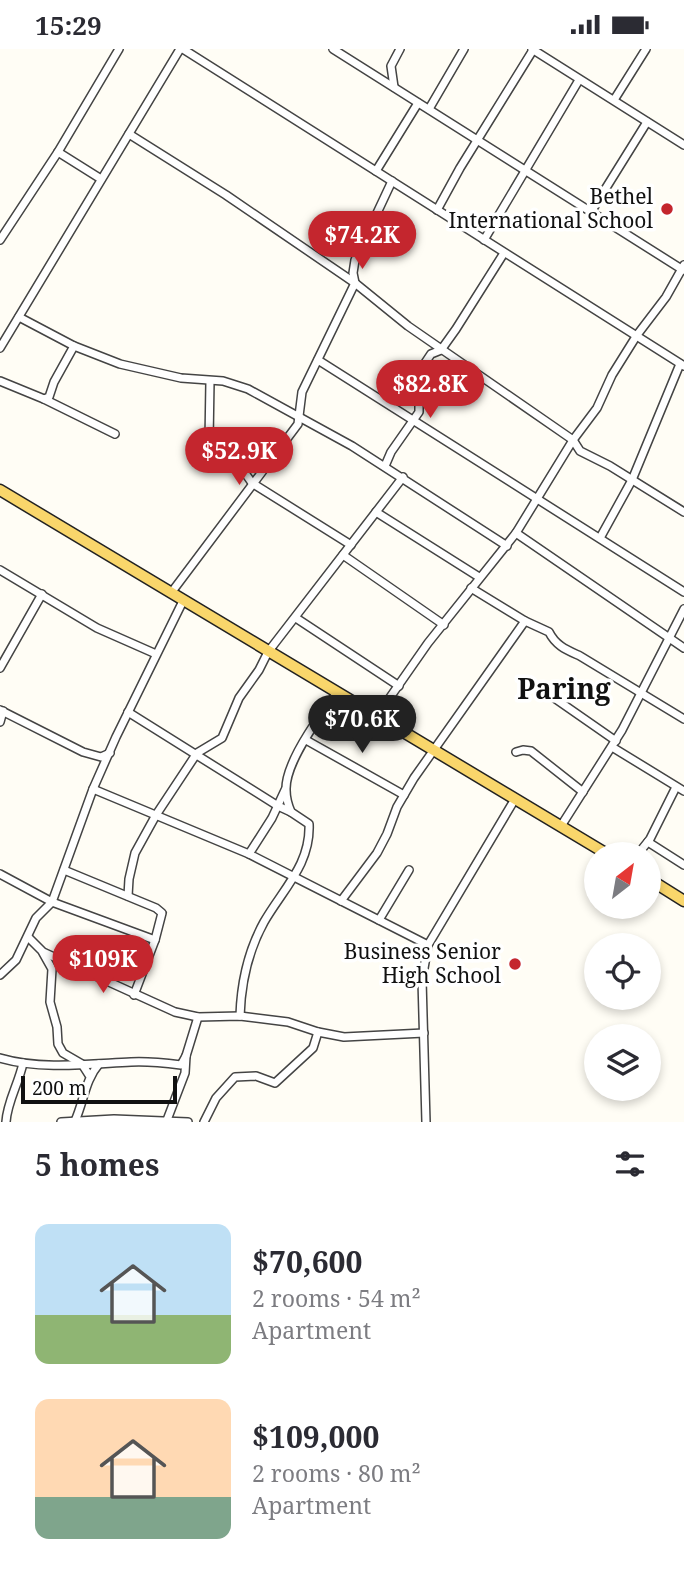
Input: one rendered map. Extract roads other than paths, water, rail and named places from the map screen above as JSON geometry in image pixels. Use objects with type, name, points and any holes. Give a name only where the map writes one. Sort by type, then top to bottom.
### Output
[{"type":"main road","points":[[0,490],[587,842]]},
{"type":"main road","points":[[662,887],[684,901]]},
{"type":"street","points":[[0,240],[58,152],[119,49]]},
{"type":"street","points":[[0,348],[181,49],[682,365],[632,480],[600,538]]},
{"type":"street","points":[[333,49],[683,268],[666,297],[637,335],[612,375],[597,408],[573,440],[508,546],[479,577],[428,643],[377,716]]},
{"type":"street","points":[[394,87],[391,67],[400,49]]},
{"type":"street","points":[[429,109],[464,49]]},
{"type":"street","points":[[438,210],[477,139],[533,49],[684,145]]},
{"type":"street","points":[[614,100],[646,49]]},
{"type":"street","points":[[484,240],[579,80]]},
{"type":"street","points":[[376,171],[418,103]]},
{"type":"street","points":[[591,212],[647,122]]},
{"type":"street","points":[[130,134],[226,195],[355,283],[392,315],[573,440],[580,451],[684,512]]},
{"type":"street","points":[[58,152],[102,179]]},
{"type":"street","points":[[171,593],[300,419],[299,403],[302,392],[355,283],[355,260],[392,181]]},
{"type":"street","points":[[385,466],[398,441],[415,420],[420,403],[421,373],[430,354],[441,350],[504,253]]},
{"type":"street","points":[[19,317],[74,346],[120,364],[181,378],[223,381],[248,389],[352,446],[508,546]]},
{"type":"street","points":[[44,399],[51,394],[54,382],[74,346]]},
{"type":"street","points":[[318,359],[684,592]]},
{"type":"street","points":[[0,381],[115,434]]},
{"type":"street","points":[[209,381],[209,441],[213,448],[238,463],[252,483],[351,545]]},
{"type":"street","points":[[128,896],[135,853],[156,815],[197,753],[222,738],[239,698],[268,652],[403,477]]},
{"type":"street","points":[[376,512],[479,577]]},
{"type":"street","points":[[516,533],[684,648]]},
{"type":"street","points":[[343,555],[444,625]]},
{"type":"street","points":[[0,570],[97,628],[156,654]]},
{"type":"street","points":[[471,588],[525,621],[549,632],[554,641],[566,650],[684,719]]},
{"type":"street","points":[[0,668],[42,594]]},
{"type":"street","points":[[0,975],[16,960],[36,918],[52,902],[93,789],[183,601]]},
{"type":"street","points":[[561,826],[614,744],[684,609]]},
{"type":"street","points":[[296,618],[400,686]]},
{"type":"street","points":[[341,901],[377,853],[404,795],[434,749],[525,621]]},
{"type":"street","points":[[248,854],[278,806],[286,789],[289,773],[312,726],[337,693]]},
{"type":"street","points":[[547,693],[614,744],[684,791]]},
{"type":"street","points":[[0,722],[2,711],[93,756],[101,757],[110,753]]},
{"type":"street","points":[[128,712],[309,824],[305,859],[265,921],[253,945],[245,973],[240,1016]]},
{"type":"street","points":[[306,740],[404,795]]},
{"type":"street","points":[[516,752],[531,751],[583,792]]},
{"type":"street","points":[[648,842],[676,787]]},
{"type":"street","points":[[93,789],[248,854],[428,945]]},
{"type":"street","points":[[286,789],[291,812]]},
{"type":"street","points":[[426,1122],[422,980],[428,945],[515,799]]},
{"type":"street","points":[[662,851],[684,865]]},
{"type":"street","points":[[64,870],[156,908],[162,913],[155,940],[134,995]]},
{"type":"street","points":[[379,921],[409,870]]},
{"type":"street","points":[[0,874],[52,902],[155,940]]},
{"type":"street","points":[[28,937],[43,952],[52,968],[50,998],[58,1044],[63,1053],[82,1064],[89,1075]]},
{"type":"street","points":[[43,952],[134,995],[175,1012],[198,1017],[240,1016],[288,1022],[318,1032],[355,1037],[424,1033]]},
{"type":"street","points":[[181,1065],[198,1017]]},
{"type":"street","points":[[204,1122],[216,1098],[235,1077],[256,1076],[275,1083],[313,1048],[318,1032]]},
{"type":"street","points":[[163,1121],[185,1073],[186,1056]]},
{"type":"street","points":[[0,1058],[23,1063],[99,1064],[134,1061],[181,1065]]},
{"type":"street","points":[[6,1122],[6,1114],[23,1063]]},
{"type":"street","points":[[75,1121],[81,1109],[89,1075],[99,1064]]},
{"type":"street","points":[[181,1065],[185,1073]]},
{"type":"street","points":[[61,1122],[188,1122]]},
{"type":"place","name":"Bethel International School","points":[[667,209]]},
{"type":"place","name":"Business Senior High School","points":[[515,964]]},
{"type":"district","name":"Paring","points":[[564,689]]}]
